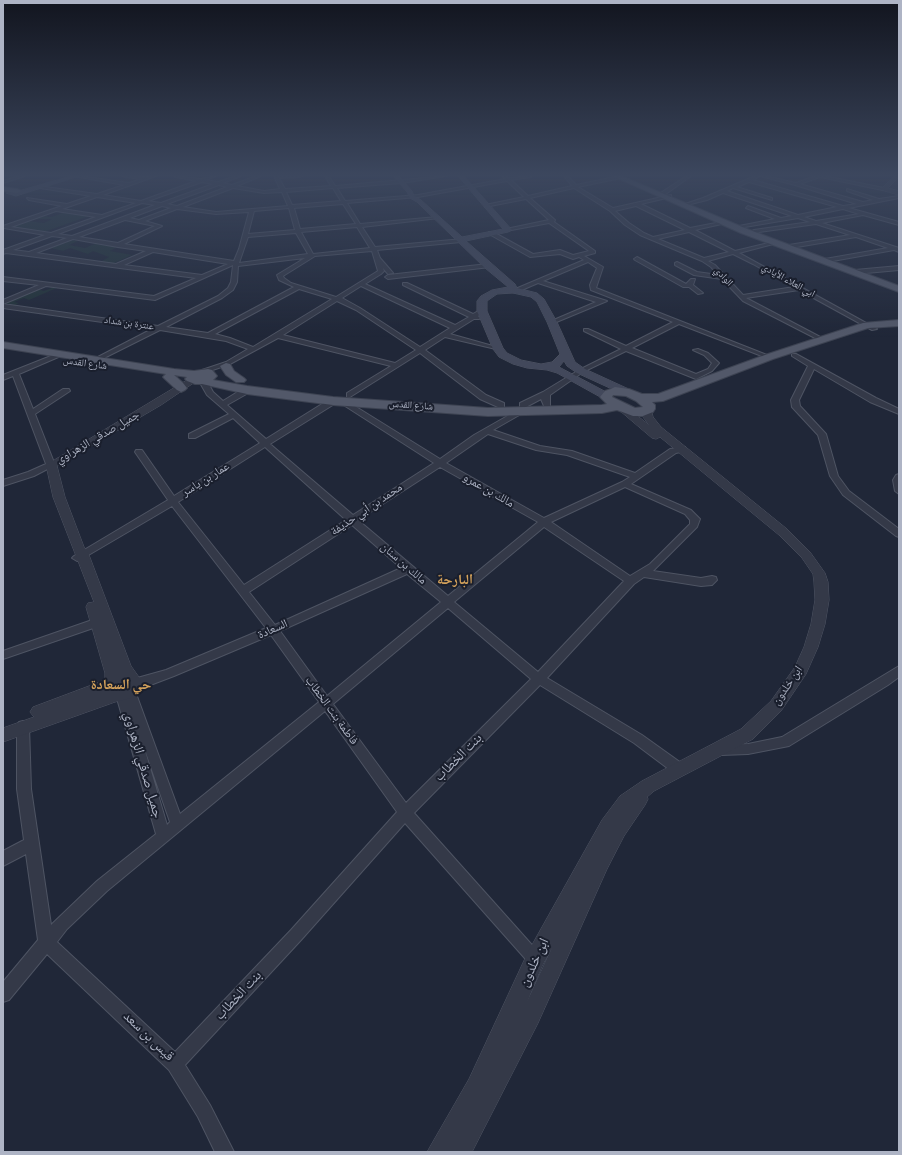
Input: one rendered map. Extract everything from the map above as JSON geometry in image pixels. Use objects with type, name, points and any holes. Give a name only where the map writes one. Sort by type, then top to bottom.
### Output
[{"type":"main road","points":[[450,230],[488,266],[512,286],[514,291]]},
{"type":"main road","points":[[461,240],[508,230]]},
{"type":"main road","points":[[744,230],[857,272]]},
{"type":"main road","points":[[749,230],[899,288]]},
{"type":"main road","points":[[648,409],[649,404],[581,371],[571,364],[565,354],[552,322],[538,298],[527,293],[503,291],[488,294],[482,301],[477,314],[486,322],[498,350],[503,355],[513,361],[554,369],[571,376],[606,396],[608,400],[620,407],[639,412],[668,405],[682,394],[769,357],[821,339],[870,327],[899,323]]},
{"type":"main road","points":[[3,345],[44,356],[61,354],[201,378],[240,380],[343,399],[501,405],[521,409],[546,399],[590,402],[606,396],[609,392],[615,391],[635,396],[659,398],[682,394],[870,327],[899,326]]},
{"type":"main road","name":"شارع القدس","points":[[3,349],[169,377],[201,378],[208,383],[247,390],[488,412],[521,409],[607,409],[620,407]]},
{"type":"main road","points":[[541,367],[555,365],[565,354]]},
{"type":"main road","points":[[227,364],[230,373],[240,380]]},
{"type":"main road","points":[[169,377],[181,388]]},
{"type":"street","points":[[25,230],[235,264],[374,248],[461,240]]},
{"type":"street","points":[[4,251],[64,230]]},
{"type":"street","points":[[59,236],[78,230]]},
{"type":"street","points":[[29,254],[95,230]]},
{"type":"street","points":[[118,245],[151,230]]},
{"type":"street","points":[[98,360],[228,292],[233,286],[235,264],[247,230]]},
{"type":"street","points":[[246,236],[311,230]]},
{"type":"street","points":[[158,403],[181,388],[277,336],[338,300],[378,274],[381,271],[374,248],[361,230]]},
{"type":"street","points":[[491,233],[532,256],[560,252],[573,257],[593,252],[561,230]]},
{"type":"street","name":"الوادي","points":[[636,230],[651,239],[704,260],[713,266],[741,297],[821,339]]},
{"type":"street","points":[[651,239],[690,230]]},
{"type":"street","name":"ابي العلاء الأيادي","points":[[690,230],[870,327]]},
{"type":"street","points":[[754,232],[767,230]]},
{"type":"street","points":[[840,230],[897,249]]},
{"type":"street","points":[[298,231],[312,255]]},
{"type":"street","points":[[791,246],[858,236]]},
{"type":"street","points":[[704,260],[775,242]]},
{"type":"street","points":[[827,260],[897,249]]},
{"type":"street","points":[[116,266],[152,250]]},
{"type":"street","points":[[4,251],[205,277]]},
{"type":"street","points":[[312,255],[280,275],[281,279],[300,288],[338,300],[358,309],[420,350],[483,397],[501,405]]},
{"type":"street","points":[[581,256],[600,267],[593,285],[593,289]]},
{"type":"street","points":[[377,258],[389,276],[405,284]]},
{"type":"street","points":[[514,291],[588,260]]},
{"type":"street","points":[[637,260],[685,286],[690,285],[700,293]]},
{"type":"street","points":[[3,279],[155,298],[235,264]]},
{"type":"street","points":[[677,264],[696,274],[723,276]]},
{"type":"street","points":[[363,283],[389,276],[488,266]]},
{"type":"street","points":[[857,272],[899,268]]},
{"type":"street","points":[[378,274],[389,276],[477,314]]},
{"type":"street","points":[[690,285],[696,274]]},
{"type":"street","points":[[537,281],[602,302]]},
{"type":"street","points":[[363,283],[455,328]]},
{"type":"street","points":[[3,302],[45,284]]},
{"type":"street","points":[[209,335],[300,288]]},
{"type":"street","points":[[741,297],[799,288]]},
{"type":"street","points":[[578,295],[593,289],[612,298],[769,357]]},
{"type":"street","points":[[552,322],[612,298]]},
{"type":"street","name":"عنترة بن شداد","points":[[3,306],[209,335],[253,349]]},
{"type":"street","name":"عمار بن ياسر","points":[[79,554],[173,501],[343,399],[477,314]]},
{"type":"street","points":[[546,399],[571,376],[679,322]]},
{"type":"street","points":[[586,330],[625,348],[696,377],[710,370],[716,363],[706,354],[696,350]]},
{"type":"street","points":[[445,335],[498,350]]},
{"type":"street","points":[[277,336],[395,365]]},
{"type":"street","points":[[794,355],[873,400],[899,412]]},
{"type":"street","points":[[3,378],[15,373],[44,356]]},
{"type":"street","points":[[3,374],[44,356]]},
{"type":"street","points":[[812,365],[795,400],[796,407],[822,434],[834,476],[846,493],[899,534]]},
{"type":"street","points":[[3,483],[31,474],[51,465],[32,413],[15,373]]},
{"type":"street","points":[[158,403],[167,400],[201,378]]},
{"type":"street","name":"مالك بن سنان","points":[[201,378],[207,390],[222,405],[408,569],[539,678],[638,739],[679,769]]},
{"type":"street","points":[[222,405],[247,390]]},
{"type":"street","points":[[32,413],[66,391]]},
{"type":"street","name":"مالك بن عمرو","points":[[343,399],[440,463],[544,522],[630,582]]},
{"type":"street","name":"جميل صدقي الزهراوي","points":[[158,403],[51,465],[59,497],[79,554],[125,669],[122,687],[163,835]]},
{"type":"street","points":[[620,407],[678,450]]},
{"type":"street","name":"محمد بن أبي حذيفة","points":[[243,591],[521,409]]},
{"type":"street","points":[[648,409],[648,417],[650,421],[678,450]]},
{"type":"street","points":[[488,412],[489,429],[539,448],[569,453],[636,476]]},
{"type":"street","points":[[192,436],[234,415]]},
{"type":"street","points":[[3,994],[75,910],[102,886],[448,603],[544,522],[625,484],[678,450]]},
{"type":"street","name":"ابن خلدون","points":[[439,1152],[523,1011],[535,959],[608,826],[626,802],[648,786],[740,739],[776,706],[801,670],[811,648],[822,600],[819,573],[806,555],[783,532],[678,450]]},
{"type":"street","name":"فاطمة بنت الخطاب","points":[[139,452],[173,501],[273,630],[405,813],[535,959]]},
{"type":"street","points":[[899,477],[897,480],[899,491]]},
{"type":"street","name":"بنت الخطاب","points":[[175,1064],[296,936],[405,813],[539,678],[630,582],[653,566],[694,524],[695,519],[684,510],[625,484]]},
{"type":"street","name":"جميل صدقي الزهراوي","points":[[79,554],[80,570],[98,622],[112,673],[122,687],[177,824]]},
{"type":"street","name":"السعادة","points":[[3,726],[170,673],[273,630],[408,569]]},
{"type":"street","points":[[643,574],[701,582],[708,582],[712,580]]},
{"type":"street","points":[[3,655],[98,622]]},
{"type":"street","points":[[717,750],[748,749],[785,742],[884,682],[899,671]]},
{"type":"street","name":"السعادة","points":[[3,734],[122,687]]},
{"type":"street","points":[[23,726],[24,789],[46,942]]},
{"type":"street","name":"ابن خلدون","points":[[459,1152],[523,1011],[618,830],[648,786]]},
{"type":"street","points":[[3,859],[32,843]]},
{"type":"street","name":"قيس بن سعد","points":[[46,942],[175,1064],[204,1111],[225,1152]]},
{"type":"shaded area","points":[[31,230],[50,230],[44,232]]},
{"type":"shaded area","points":[[72,240],[78,241],[69,245],[85,248],[97,243],[119,246],[110,251],[132,255],[112,264],[100,262],[109,257],[93,251],[88,254],[70,248],[63,251],[51,248]]},
{"type":"shaded area","points":[[46,286],[59,287],[29,300],[24,298],[14,302],[19,303],[15,305],[3,304],[37,289],[44,291],[52,288]]},
{"type":"district","name":"البارحة","points":[[455,581]]},
{"type":"district","name":"حي السعادة","points":[[121,686]]}]
